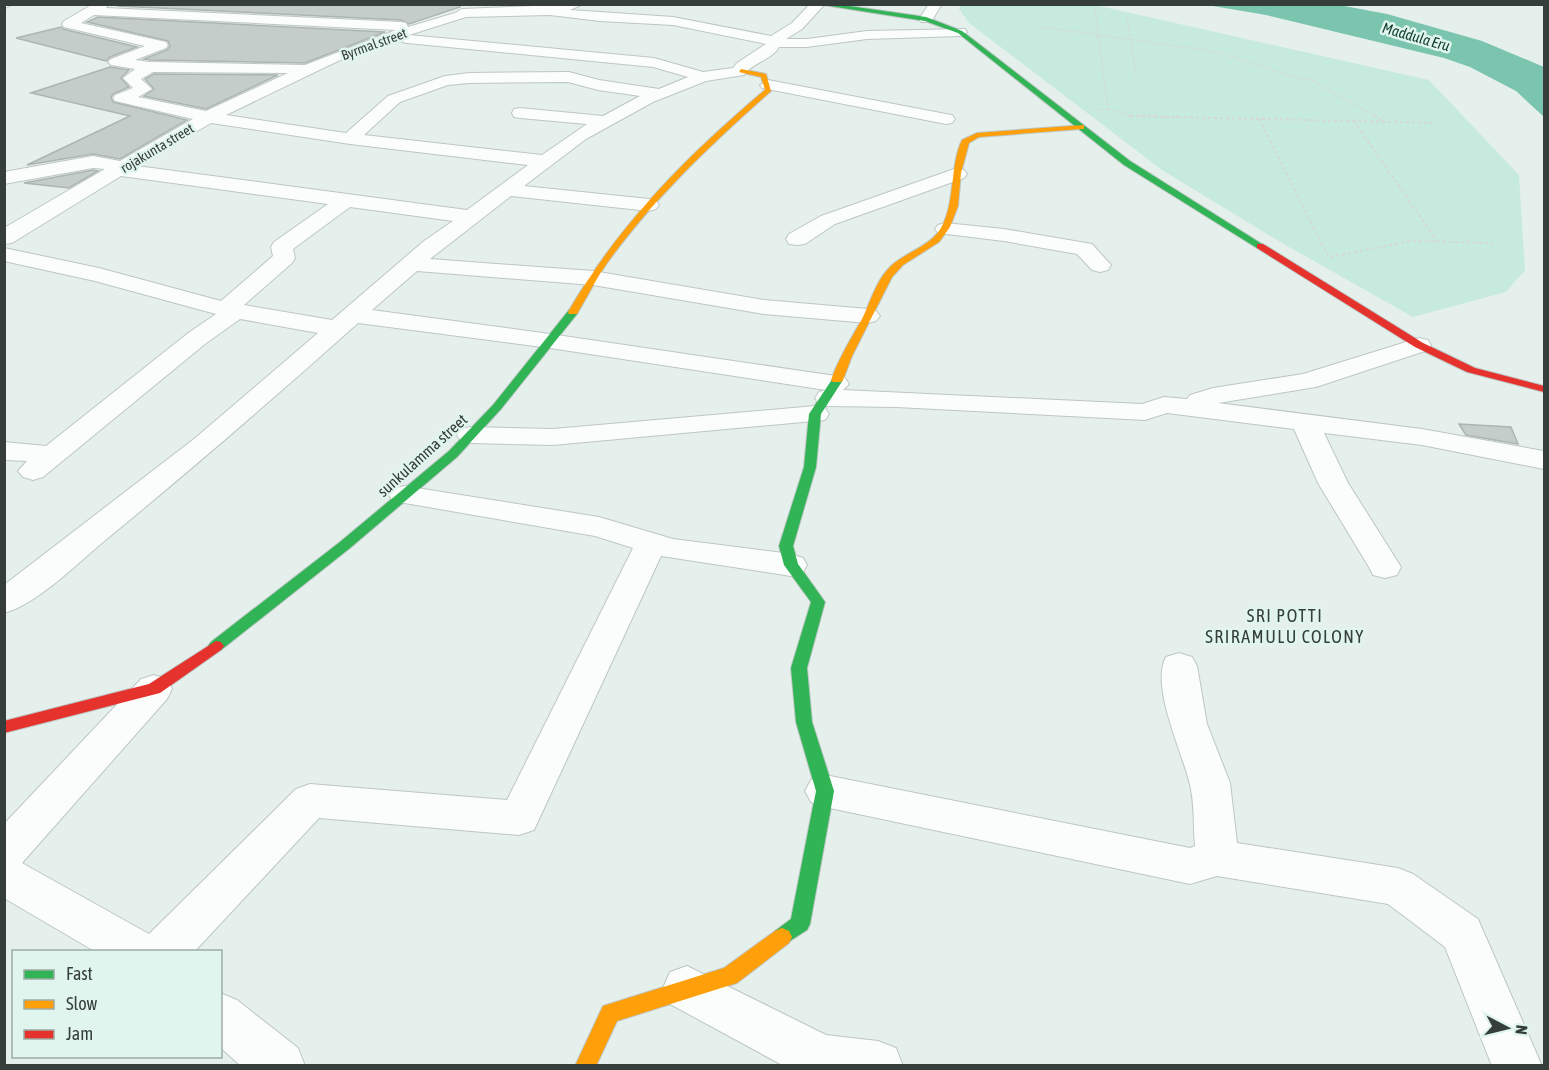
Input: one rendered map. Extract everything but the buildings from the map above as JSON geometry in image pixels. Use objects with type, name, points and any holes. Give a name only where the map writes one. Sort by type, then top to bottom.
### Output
[{"type":"street","points":[[93,30],[163,4]]},
{"type":"street","points":[[132,38],[221,4]]},
{"type":"street","points":[[213,29],[278,4]]},
{"type":"street","points":[[550,11],[577,4]]},
{"type":"street","points":[[926,19],[936,4]]},
{"type":"street","points":[[4,602],[41,576],[204,445],[412,264],[580,135],[661,94],[755,53],[796,27],[812,9],[819,5],[926,19],[960,32],[1127,163],[1419,345],[1471,370],[1545,389]]},
{"type":"street","points":[[310,69],[215,67],[182,69],[116,62],[166,44],[69,24],[99,8],[139,13],[244,18],[426,33],[476,47],[654,63],[703,77]]},
{"type":"street","points":[[550,11],[600,17],[673,21],[705,29],[755,53],[867,35],[960,32]]},
{"type":"street","name":"Byrmal street","points":[[208,117],[383,38],[426,33],[461,14],[550,11]]},
{"type":"street","points":[[429,12],[461,14]]},
{"type":"street","points":[[182,69],[206,51]]},
{"type":"street","points":[[755,53],[768,85],[949,113],[977,135]]},
{"type":"street","points":[[569,77],[592,57]]},
{"type":"street","name":"rojakunta street","points":[[150,67],[131,78],[144,89],[121,98],[208,117]]},
{"type":"street","points":[[350,139],[394,99],[445,81],[469,78],[569,77],[598,85],[661,94]]},
{"type":"street","name":"sunkulamma street","points":[[4,727],[154,689],[240,629],[453,454],[497,407],[570,317],[603,262],[649,206],[711,139],[769,90],[768,85]]},
{"type":"street","points":[[520,113],[606,121]]},
{"type":"street","points":[[208,117],[350,139],[545,161]]},
{"type":"street","name":"rojakunta street","points":[[4,238],[208,117]]},
{"type":"street","points":[[585,1065],[610,1012],[730,976],[800,924],[825,791],[804,722],[799,668],[818,602],[791,565],[786,546],[810,467],[827,399],[844,358],[868,316],[878,288],[894,268],[915,251],[932,245],[945,229],[956,202],[957,174],[965,142],[977,135],[1081,127]]},
{"type":"street","points":[[4,178],[93,162],[345,201],[471,217]]},
{"type":"street","points":[[797,239],[828,220],[957,174]]},
{"type":"street","points":[[507,190],[649,206]]},
{"type":"street","points":[[4,451],[43,463],[230,310],[284,258],[282,247],[345,201]]},
{"type":"street","points":[[945,229],[1004,235],[1084,249],[1100,265]]},
{"type":"street","points":[[4,254],[99,275],[230,310],[550,341],[827,399]]},
{"type":"street","points":[[412,264],[593,278],[764,307],[868,316]]},
{"type":"street","points":[[1184,406],[1213,396],[1307,381],[1419,345]]},
{"type":"street","points":[[471,435],[553,437],[827,399],[896,399],[1145,412],[1164,405],[1422,437],[1545,460]]},
{"type":"street","points":[[1304,421],[1334,483],[1385,567]]},
{"type":"street","points":[[404,495],[599,527],[671,549],[791,565]]},
{"type":"street","points":[[164,950],[310,801],[519,818],[651,543]]},
{"type":"street","points":[[1179,666],[1188,724],[1210,783],[1217,858]]},
{"type":"street","points":[[4,853],[154,689]]},
{"type":"street","points":[[825,791],[1190,866],[1217,858],[1398,887],[1462,933],[1517,1065]]},
{"type":"street","points":[[4,873],[7,877],[136,950]]},
{"type":"street","points":[[687,988],[822,1059],[878,1065]]},
{"type":"street","points":[[222,1018],[280,1065]]},
{"type":"path","points":[[1095,9],[1108,109]]},
{"type":"path","points":[[1127,18],[1136,77]]},
{"type":"path","points":[[1041,27],[1098,33],[1216,52],[1286,75],[1311,80],[1327,87],[1384,122]]},
{"type":"path","points":[[1063,112],[1108,109],[1131,116],[1436,123]]},
{"type":"path","points":[[1259,119],[1329,257],[1411,241],[1493,243]]},
{"type":"path","points":[[1354,121],[1438,242]]},
{"type":"shaded area","points":[[960,5],[1095,5],[1429,80],[1519,175],[1525,270],[1506,292],[1413,317],[1282,243],[1162,170],[969,23],[959,9]]},
{"type":"water","name":"Maddula Eru","points":[[1207,5],[1339,5],[1387,14],[1482,41],[1544,67],[1544,117],[1516,91],[1470,67],[1444,58],[1266,15]]},
{"type":"traffic: fast","points":[[819,4],[926,19],[960,32],[1127,163],[1260,246]]},
{"type":"traffic: fast","points":[[216,646],[345,545],[453,454],[497,407],[573,312]]},
{"type":"traffic: fast","points":[[782,937],[800,924],[825,791],[804,722],[799,668],[818,602],[791,565],[786,546],[810,467],[815,414],[837,380]]},
{"type":"traffic: slow","points":[[573,312],[600,267],[641,214],[681,170],[769,90],[764,75],[741,71]]},
{"type":"traffic: slow","points":[[837,380],[888,275],[900,263],[929,245],[946,227],[954,206],[957,173],[965,142],[977,135],[1081,127]]},
{"type":"traffic: slow","points":[[585,1066],[610,1013],[730,976],[782,937]]},
{"type":"traffic: jam","points":[[1260,246],[1419,345],[1471,370],[1544,389]]},
{"type":"traffic: jam","points":[[4,727],[154,689],[216,646]]},
{"type":"district","name":"SRI POTTI SRIRAMULU COLONY","points":[[1285,626]]}]
